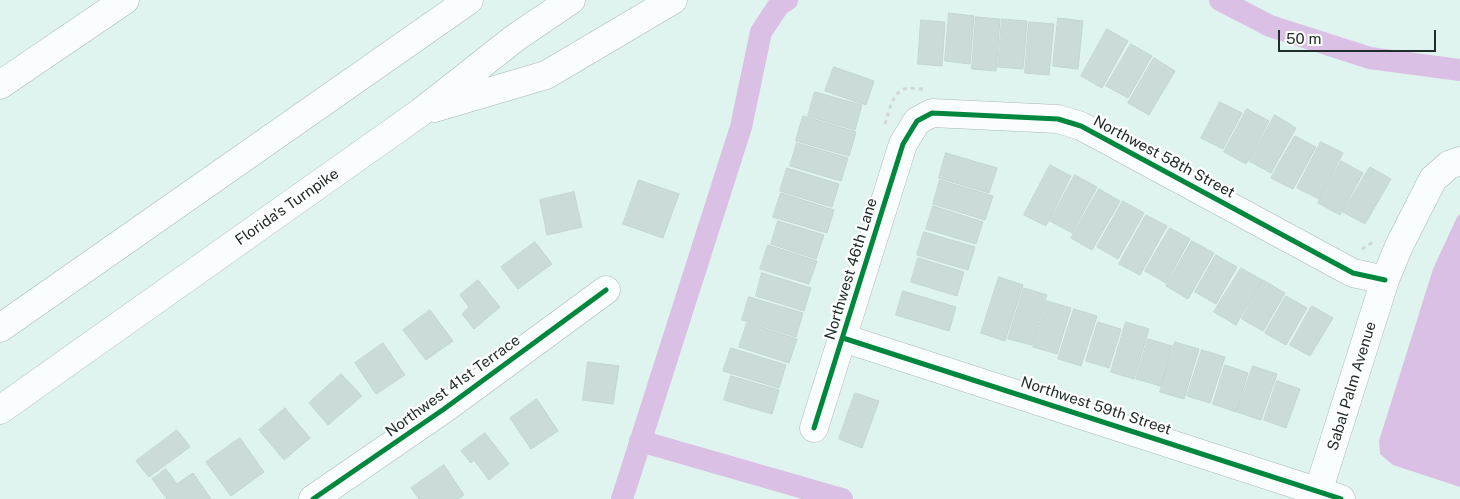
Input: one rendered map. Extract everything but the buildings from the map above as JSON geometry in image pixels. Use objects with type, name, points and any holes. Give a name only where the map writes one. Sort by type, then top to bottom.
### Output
[{"type":"main road","points":[[0,85],[126,0]]},
{"type":"main road","points":[[0,328],[469,0]]},
{"type":"main road","name":"Florida's Turnpike","points":[[0,410],[420,112],[515,38],[571,0]]},
{"type":"main road","points":[[420,112],[546,75],[673,0]]},
{"type":"main road","name":"Northwest 58th Street","points":[[918,120],[932,113],[1058,119],[1081,126],[1353,273],[1385,280]]},
{"type":"main road","name":"Northwest 46th Lane","points":[[814,428],[903,144],[918,120]]},
{"type":"main road","name":"Sabal Palm Avenue","points":[[1330,495],[1385,280],[1399,246],[1433,179],[1449,165],[1460,161]]},
{"type":"main road","name":"Northwest 41st Terrace","points":[[313,499],[444,409],[606,290]]},
{"type":"main road","name":"Northwest 59th Street","points":[[843,338],[1330,495]]},
{"type":"path","points":[[884,128],[893,100],[898,94],[907,88],[927,90]]},
{"type":"path","points":[[1355,250],[1363,249],[1375,240]]},
{"type":"shaded area","points":[[1460,214],[1460,487],[1393,465],[1380,454],[1379,441],[1433,269]]},
{"type":"waterway","points":[[622,499],[741,127],[761,32],[779,5],[787,0]]},
{"type":"waterway","points":[[1220,0],[1270,26],[1370,58],[1460,70]]},
{"type":"waterway","points":[[640,441],[842,499]]},
{"type":"cycle path","points":[[814,428],[903,144],[917,121],[932,113],[1058,119],[1081,126],[1353,273],[1385,280]]},
{"type":"cycle path","points":[[313,499],[444,409],[606,290]]},
{"type":"cycle path","points":[[843,338],[1341,499]]}]
